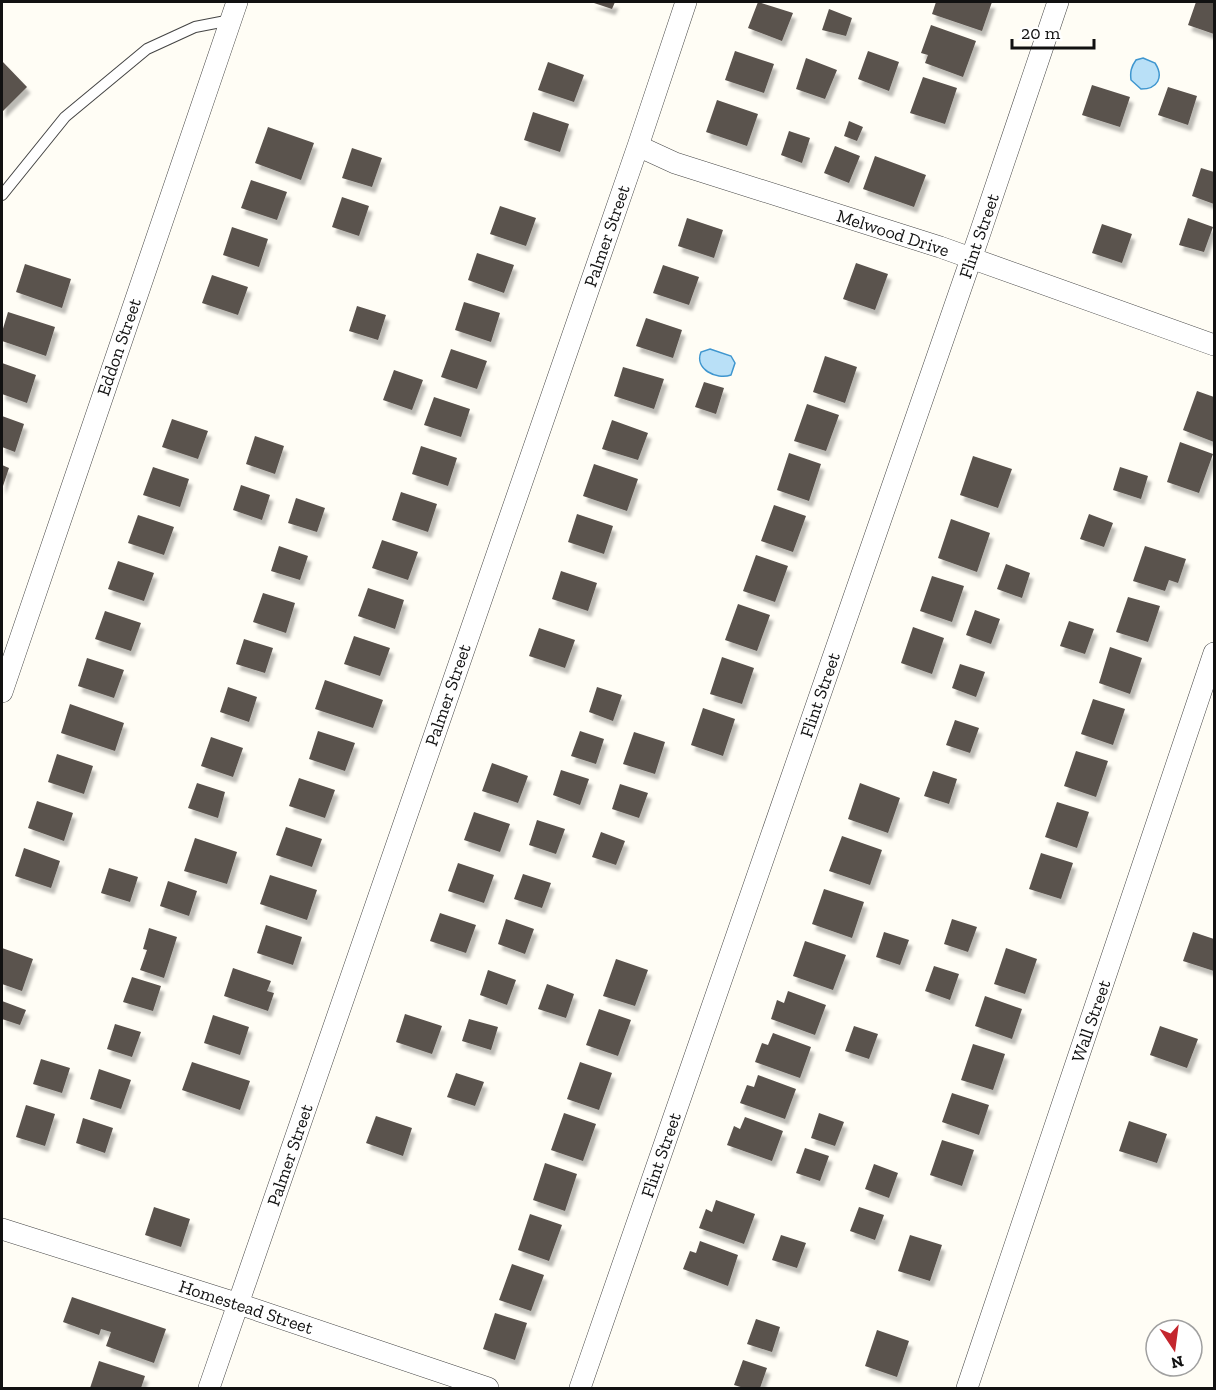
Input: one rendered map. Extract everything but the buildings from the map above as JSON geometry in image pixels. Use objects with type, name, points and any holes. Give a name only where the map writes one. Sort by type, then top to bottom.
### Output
[{"type":"street","name":"Palmer Street","points":[[209,1389],[639,146],[686,2]]},
{"type":"street","name":"Flint Street","points":[[580,1389],[1058,2]]},
{"type":"street","name":"Eddon Street","points":[[2,692],[234,11]]},
{"type":"street","name":"Melwood Drive","points":[[639,146],[675,163],[971,258],[1215,345]]},
{"type":"street","name":"Wall Street","points":[[967,1389],[1215,653]]},
{"type":"street","name":"Homestead Street","points":[[2,1229],[239,1304],[488,1389]]},
{"type":"lane","points":[[2,195],[65,117],[147,49],[234,11]]},
{"type":"water","points":[[1143,58],[1155,63],[1159,77],[1152,87],[1141,89],[1131,80],[1131,74],[1136,60]]},
{"type":"water","points":[[710,349],[731,356],[735,363],[731,375],[719,376],[703,368],[701,352]]}]
